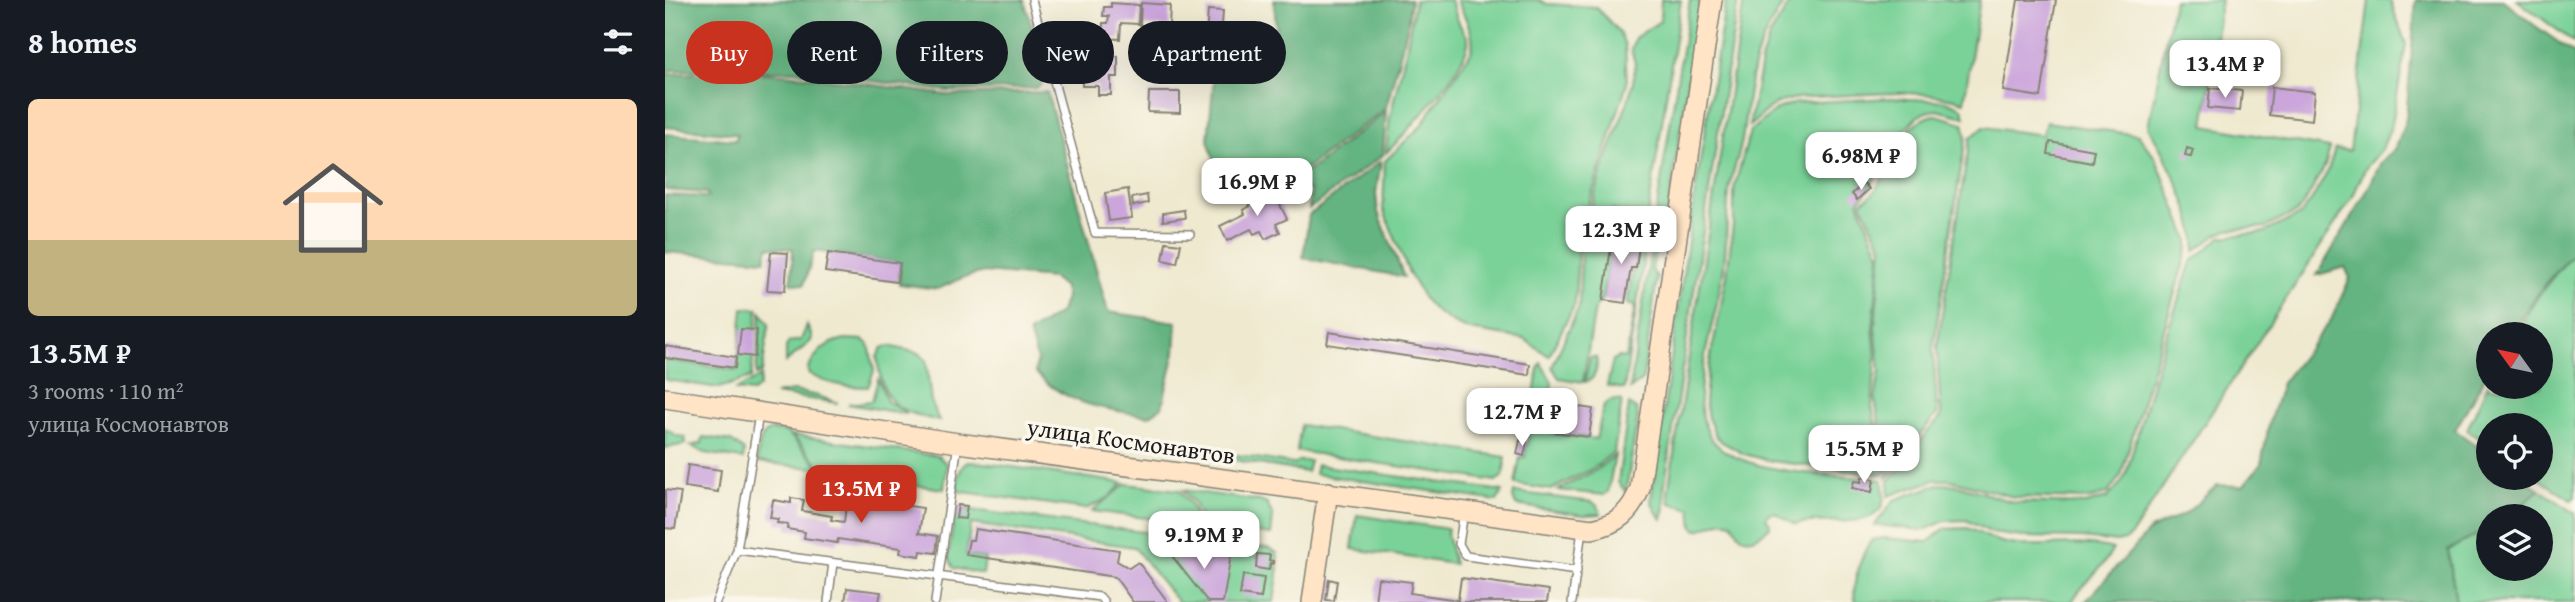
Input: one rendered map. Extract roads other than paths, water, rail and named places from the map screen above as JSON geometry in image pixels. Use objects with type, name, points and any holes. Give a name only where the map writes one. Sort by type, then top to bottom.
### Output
[{"type":"main road","points":[[1587,528],[1604,527],[1623,516],[1631,509],[1640,488],[1712,0]]},
{"type":"main road","name":"улица Космонавтов","points":[[665,398],[958,443],[1587,528]]},
{"type":"main road","points":[[1312,602],[1328,492]]},
{"type":"lane","points":[[1032,0],[1095,233],[1190,234]]},
{"type":"lane","points":[[716,602],[737,550],[759,413]]},
{"type":"lane","points":[[935,602],[958,443]]},
{"type":"lane","points":[[1464,511],[1459,544],[1466,556],[1577,571]]},
{"type":"lane","points":[[1572,602],[1587,528]]},
{"type":"lane","points":[[737,550],[1100,597],[1104,602]]},
{"type":"lane","points":[[828,602],[833,563]]}]
